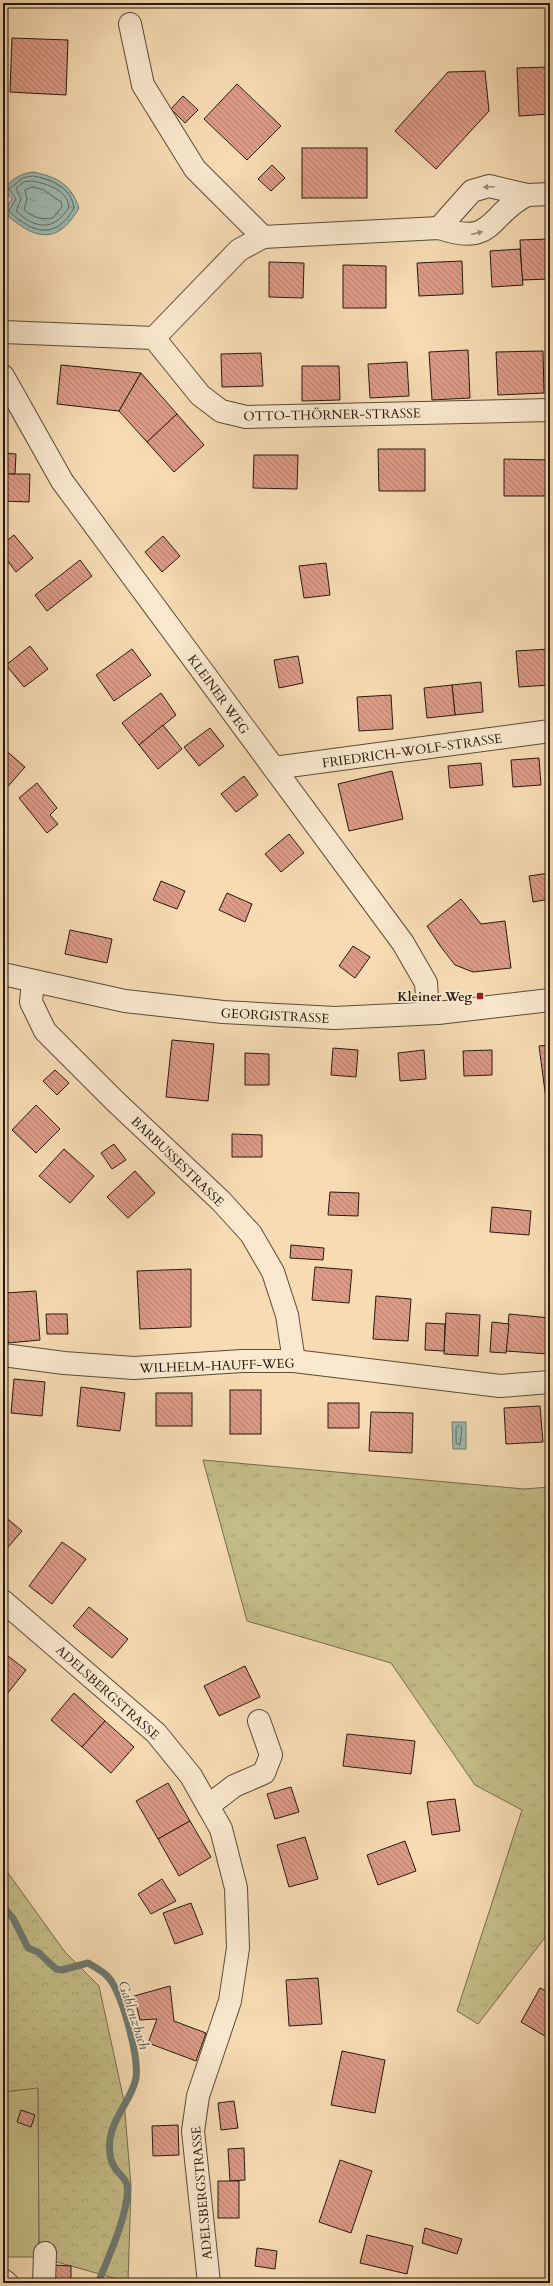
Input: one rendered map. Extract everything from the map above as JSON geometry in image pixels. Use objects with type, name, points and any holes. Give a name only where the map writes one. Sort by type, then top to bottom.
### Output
[{"type":"street","points":[[130,24],[143,85],[195,169],[264,237]]},
{"type":"street","points":[[439,228],[472,191],[488,186],[527,195],[550,194]]},
{"type":"street","points":[[3,332],[154,338],[239,250],[264,237],[439,228],[456,234],[476,234],[488,229],[514,201],[527,195]]},
{"type":"street","name":"OTTO-THÖRNER-STRASSE","points":[[154,338],[200,395],[221,411],[246,417],[550,410]]},
{"type":"street","name":"KLEINER WEG","points":[[3,376],[62,481],[403,943],[426,983],[428,1013]]},
{"type":"street","name":"FRIEDRICH-WOLF-STRASSE","points":[[274,768],[550,731]]},
{"type":"street","name":"GEORGISTRASSE","points":[[3,974],[33,982],[126,1001],[223,1012],[335,1018],[428,1013],[550,1000]]},
{"type":"street","name":"BARBUSSESTRASSE","points":[[33,982],[30,1002],[45,1031],[116,1102],[221,1201],[251,1234],[273,1272],[287,1315],[294,1361]]},
{"type":"street","name":"WILHELM-HAUFF-WEG","points":[[3,1355],[64,1363],[134,1368],[242,1361],[294,1361],[500,1386],[550,1382]]},
{"type":"street","name":"ADELSBERGSTRASSE","points":[[3,1602],[156,1733],[191,1776],[221,1829],[236,1888],[238,1948],[230,2001],[198,2096],[193,2131],[209,2283]]},
{"type":"street","points":[[208,1806],[234,1786],[264,1773],[270,1755],[259,1721]]},
{"type":"street","points":[[44,2283],[46,2253]]},
{"type":"street","points":[[3,2280],[7,2283]]},
{"type":"green space","points":[[203,1460],[524,1489],[550,1487],[550,1931],[478,2024],[457,2011],[522,1810],[475,1785],[391,1663],[247,1621]]},
{"type":"green space","points":[[3,1866],[65,1952],[99,1986],[124,2101],[131,2186],[128,2282],[39,2257],[38,2089],[3,2092]]},
{"type":"green space","points":[[38,2088],[39,2257],[3,2257],[3,2092]]},
{"type":"water","points":[[33,172],[49,176],[62,183],[72,193],[79,208],[62,229],[53,234],[44,235],[34,233],[24,228],[3,212],[12,199],[3,190],[16,178]]},
{"type":"water","points":[[452,1422],[466,1422],[466,1449],[453,1449]]},
{"type":"building","points":[[12,38],[68,40],[66,95],[10,92]]},
{"type":"building","points":[[550,67],[550,114],[519,116],[517,68]]},
{"type":"building","points":[[485,71],[489,111],[436,169],[395,131],[448,72]]},
{"type":"building","points":[[237,84],[281,126],[247,160],[204,119]]},
{"type":"building","points":[[183,96],[198,110],[185,123],[171,109]]},
{"type":"building","points":[[302,148],[367,148],[367,198],[302,198]]},
{"type":"building","points":[[272,165],[285,178],[271,191],[258,179]]},
{"type":"building","points":[[550,239],[550,279],[522,280],[520,240]]},
{"type":"building","points":[[520,249],[523,285],[492,287],[490,251]]},
{"type":"building","points":[[462,261],[463,294],[419,296],[417,263]]},
{"type":"building","points":[[269,262],[304,263],[303,298],[269,297]]},
{"type":"building","points":[[343,265],[386,266],[386,308],[343,308]]},
{"type":"building","points":[[468,350],[470,398],[432,400],[429,352]]},
{"type":"building","points":[[543,351],[544,393],[498,395],[496,352]]},
{"type":"building","points":[[261,353],[263,386],[222,387],[221,354]]},
{"type":"building","points":[[407,362],[409,396],[370,398],[368,364]]},
{"type":"building","points":[[61,365],[141,373],[119,411],[57,404]]},
{"type":"building","points":[[302,366],[339,366],[340,400],[302,401]]},
{"type":"building","points":[[141,373],[177,414],[147,442],[119,411]]},
{"type":"building","points":[[177,414],[204,445],[174,472],[147,442]]},
{"type":"building","points":[[378,449],[425,449],[425,491],[379,491]]},
{"type":"building","points":[[3,453],[16,454],[15,474],[3,474]]},
{"type":"building","points":[[254,455],[298,455],[297,489],[253,488]]},
{"type":"building","points":[[504,459],[550,460],[550,496],[504,496]]},
{"type":"building","points":[[3,474],[30,474],[29,502],[3,501]]},
{"type":"building","points":[[14,535],[33,558],[16,572],[3,555],[3,544]]},
{"type":"building","points":[[163,536],[180,556],[162,572],[145,552]]},
{"type":"building","points":[[80,560],[92,576],[47,611],[35,595]]},
{"type":"building","points":[[326,563],[330,595],[304,598],[299,566]]},
{"type":"building","points":[[30,646],[48,669],[24,687],[6,665]]},
{"type":"building","points":[[132,649],[151,675],[114,701],[96,675]]},
{"type":"building","points":[[550,649],[550,685],[519,687],[516,651]]},
{"type":"building","points":[[298,656],[303,683],[279,688],[274,660]]},
{"type":"building","points":[[481,682],[483,712],[455,715],[452,685]]},
{"type":"building","points":[[452,685],[455,715],[427,718],[424,688]]},
{"type":"building","points":[[161,693],[176,715],[139,745],[122,723]]},
{"type":"building","points":[[391,695],[393,729],[359,731],[357,697]]},
{"type":"building","points":[[163,725],[182,749],[158,769],[139,745]]},
{"type":"building","points":[[210,728],[224,746],[199,766],[184,747]]},
{"type":"building","points":[[3,748],[25,767],[3,792]]},
{"type":"building","points":[[539,758],[541,785],[513,787],[511,760]]},
{"type":"building","points":[[481,763],[483,785],[450,788],[448,766]]},
{"type":"building","points":[[392,771],[403,819],[349,831],[338,784]]},
{"type":"building","points":[[244,776],[258,795],[236,812],[221,794]]},
{"type":"building","points":[[37,783],[57,808],[50,815],[58,824],[47,833],[19,798]]},
{"type":"building","points":[[289,834],[304,853],[281,872],[265,854]]},
{"type":"building","points":[[550,873],[550,899],[533,902],[529,876]]},
{"type":"building","points":[[161,881],[185,891],[177,909],[153,900]]},
{"type":"building","points":[[227,893],[252,904],[245,922],[219,910]]},
{"type":"building","points":[[461,899],[481,924],[505,921],[511,968],[473,972],[455,965],[441,947],[427,926]]},
{"type":"building","points":[[70,930],[112,939],[107,963],[65,954]]},
{"type":"building","points":[[353,946],[370,957],[355,978],[339,966]]},
{"type":"building","points":[[172,1040],[214,1044],[208,1101],[166,1097]]},
{"type":"building","points":[[550,1045],[550,1098],[546,1099],[539,1046]]},
{"type":"building","points":[[333,1048],[358,1050],[356,1077],[331,1075]]},
{"type":"building","points":[[424,1050],[426,1079],[400,1081],[398,1053]]},
{"type":"building","points":[[492,1050],[492,1075],[464,1076],[463,1051]]},
{"type":"building","points":[[245,1053],[269,1054],[269,1085],[245,1085]]},
{"type":"building","points":[[55,1070],[69,1083],[57,1095],[43,1081]]},
{"type":"building","points":[[36,1105],[60,1129],[36,1153],[12,1130]]},
{"type":"building","points":[[232,1134],[262,1135],[262,1157],[232,1157]]},
{"type":"building","points":[[114,1144],[126,1160],[112,1169],[101,1153]]},
{"type":"building","points":[[64,1149],[94,1176],[70,1203],[39,1176]]},
{"type":"building","points":[[135,1171],[155,1193],[128,1218],[107,1197]]},
{"type":"building","points":[[330,1192],[359,1193],[358,1216],[328,1215]]},
{"type":"building","points":[[492,1207],[531,1211],[529,1235],[490,1232]]},
{"type":"building","points":[[291,1245],[324,1248],[323,1260],[290,1258]]},
{"type":"building","points":[[315,1267],[352,1270],[349,1303],[312,1300]]},
{"type":"building","points":[[191,1269],[191,1327],[140,1329],[137,1271]]},
{"type":"building","points":[[36,1291],[40,1340],[8,1343],[5,1293]]},
{"type":"building","points":[[376,1296],[411,1299],[408,1341],[373,1339]]},
{"type":"building","points":[[446,1313],[480,1315],[478,1356],[444,1354]]},
{"type":"building","points":[[46,1314],[67,1314],[68,1334],[47,1334]]},
{"type":"building","points":[[509,1314],[550,1318],[548,1354],[506,1351]]},
{"type":"building","points":[[492,1322],[509,1324],[506,1353],[490,1352]]},
{"type":"building","points":[[426,1323],[445,1324],[444,1351],[425,1350]]},
{"type":"building","points":[[14,1379],[45,1382],[42,1416],[11,1413]]},
{"type":"building","points":[[81,1387],[125,1393],[120,1431],[77,1426]]},
{"type":"building","points":[[230,1390],[261,1390],[261,1434],[230,1434]]},
{"type":"building","points":[[156,1393],[192,1393],[192,1426],[156,1426]]},
{"type":"building","points":[[328,1403],[359,1403],[359,1428],[328,1428]]},
{"type":"building","points":[[540,1406],[543,1442],[506,1444],[504,1408]]},
{"type":"building","points":[[371,1412],[413,1413],[412,1453],[369,1451]]},
{"type":"building","points":[[3,1515],[22,1531],[3,1553]]},
{"type":"building","points":[[62,1542],[86,1559],[52,1604],[29,1586]]},
{"type":"building","points":[[89,1607],[128,1639],[112,1658],[73,1626]]},
{"type":"building","points":[[3,1652],[26,1670],[7,1694],[3,1690]]},
{"type":"building","points":[[245,1666],[260,1697],[219,1716],[204,1686]]},
{"type":"building","points":[[74,1693],[105,1721],[82,1747],[51,1720]]},
{"type":"building","points":[[105,1721],[134,1747],[111,1773],[82,1747]]},
{"type":"building","points":[[347,1734],[415,1741],[411,1774],[343,1766]]},
{"type":"building","points":[[168,1783],[190,1821],[158,1839],[136,1801]]},
{"type":"building","points":[[291,1787],[299,1812],[275,1819],[267,1794]]},
{"type":"building","points":[[455,1799],[460,1831],[432,1835],[427,1802]]},
{"type":"building","points":[[190,1821],[211,1857],[179,1876],[158,1839]]},
{"type":"building","points":[[305,1837],[318,1879],[289,1887],[277,1845]]},
{"type":"building","points":[[405,1841],[416,1871],[378,1885],[367,1855]]},
{"type":"building","points":[[162,1879],[176,1901],[151,1914],[138,1894]]},
{"type":"building","points":[[191,1903],[203,1934],[175,1944],[163,1913]]},
{"type":"building","points":[[318,1978],[322,2024],[289,2026],[286,1980]]},
{"type":"building","points":[[170,1986],[174,2021],[206,2033],[196,2061],[148,2043],[157,2019],[140,2020],[134,1996]]},
{"type":"building","points":[[540,1988],[550,1993],[550,2039],[521,2022]]},
{"type":"building","points":[[342,2051],[385,2060],[375,2113],[331,2105]]},
{"type":"building","points":[[234,2101],[238,2128],[221,2130],[218,2103]]},
{"type":"building","points":[[21,2110],[35,2115],[31,2127],[17,2122]]},
{"type":"building","points":[[178,2125],[179,2155],[153,2156],[152,2126]]},
{"type":"building","points":[[244,2148],[245,2180],[230,2181],[228,2149]]},
{"type":"building","points":[[340,2160],[372,2171],[351,2233],[319,2222]]},
{"type":"building","points":[[218,2181],[239,2181],[239,2218],[218,2218]]},
{"type":"building","points":[[425,2228],[462,2239],[457,2254],[422,2243]]},
{"type":"building","points":[[367,2235],[413,2246],[407,2274],[360,2263]]},
{"type":"building","points":[[257,2248],[277,2251],[275,2269],[255,2266]]},
{"type":"building","points":[[53,2265],[71,2266],[71,2283],[52,2283]]},
{"type":"waterway","name":"Gablenzbach","points":[[3,1907],[13,1918],[28,1948],[38,1952],[56,1969],[62,1970],[88,1963],[106,1975],[111,1980],[122,2004],[130,2030],[135,2057],[136,2078],[131,2093],[115,2123],[110,2139],[110,2154],[113,2165],[126,2182],[127,2195],[122,2220],[98,2283]]},
{"type":"place","name":"Kleiner Weg","points":[[480,996]]}]
